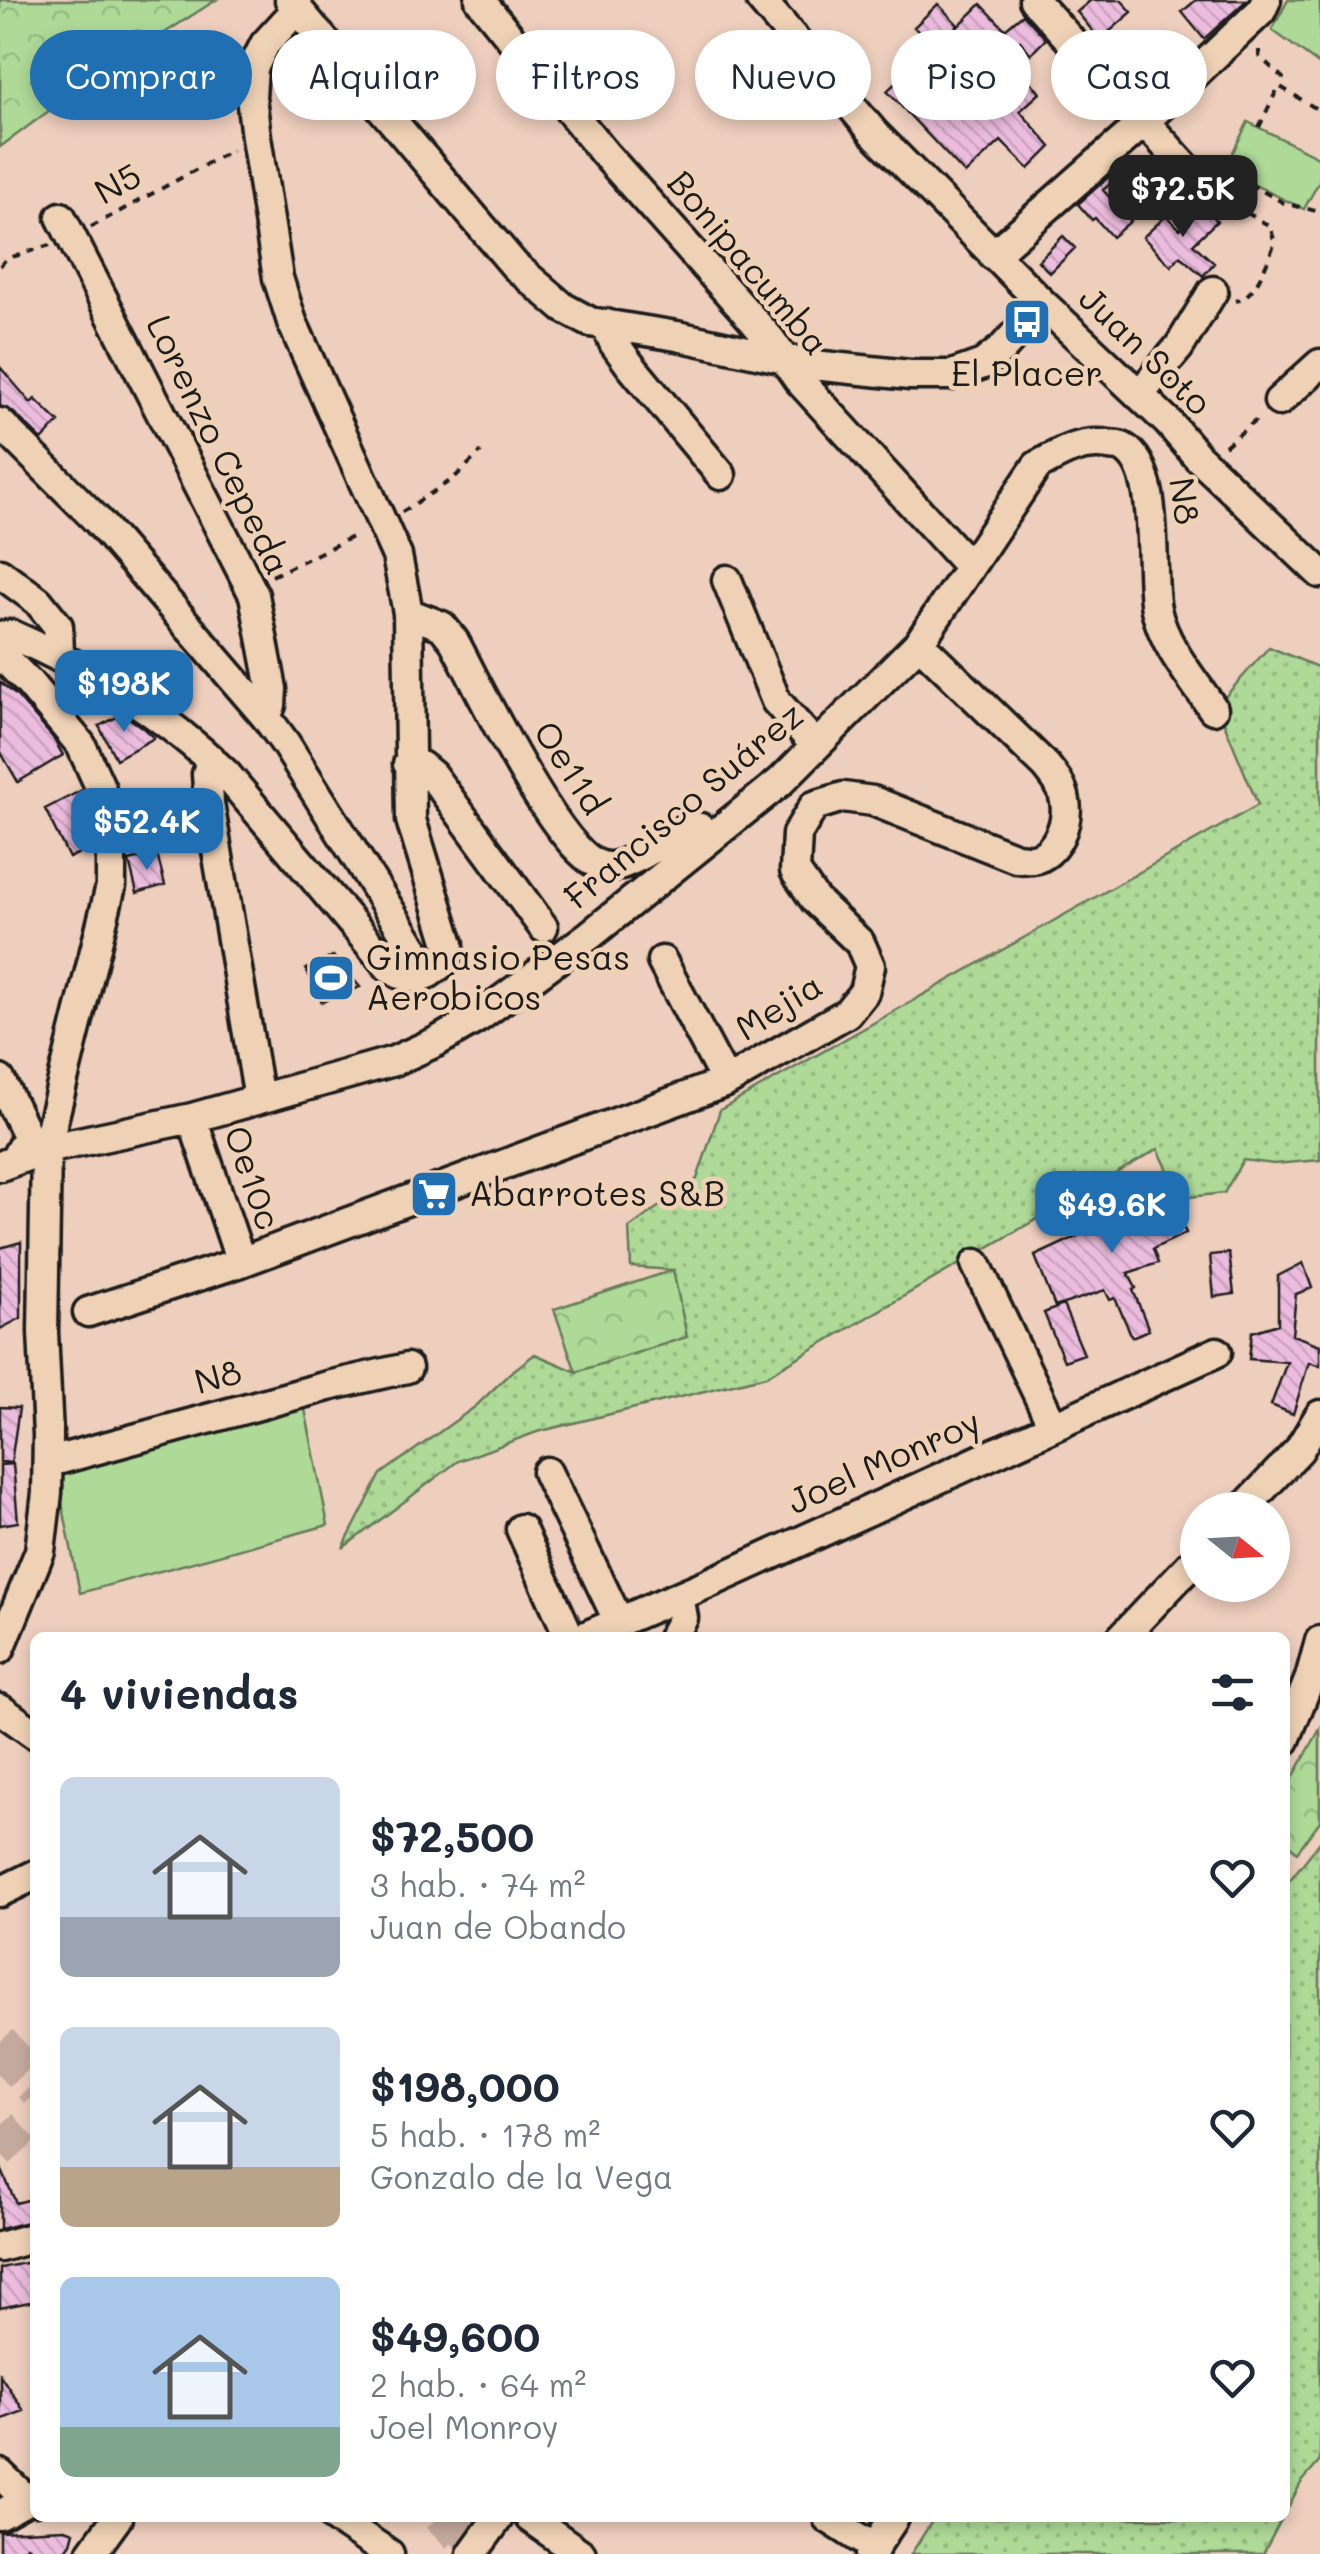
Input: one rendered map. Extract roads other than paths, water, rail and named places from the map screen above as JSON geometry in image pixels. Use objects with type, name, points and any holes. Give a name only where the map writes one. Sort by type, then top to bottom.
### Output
[{"type":"street","name":"Bonipacumba","points":[[480,0],[605,154],[770,339],[798,379],[969,566]]},
{"type":"street","name":"Juan Soto","points":[[761,0],[874,133],[993,255],[1204,463],[1318,567]]},
{"type":"street","points":[[1034,0],[1189,171]]},
{"type":"street","points":[[993,255],[1144,122],[1262,11],[1266,0]]},
{"type":"street","points":[[0,636],[12,636],[96,675],[151,711],[211,759],[388,967],[417,978],[445,961],[449,944],[411,820],[408,613],[396,556],[292,322],[278,278],[256,137],[253,68],[294,4],[515,266],[564,308],[590,322],[676,336],[786,361],[910,375],[952,375],[983,364],[1002,350],[1043,304]]},
{"type":"street","name":"Lorenzo Cepeda","points":[[67,227],[254,594],[272,690],[266,717]]},
{"type":"street","points":[[1139,395],[1180,347],[1213,291]]},
{"type":"street","points":[[606,324],[622,354],[721,475]]},
{"type":"street","points":[[1278,401],[1320,364]]},
{"type":"street","points":[[0,423],[97,520],[266,717],[429,973]]},
{"type":"street","name":"N8","points":[[969,566],[1037,466],[1068,448],[1096,443],[1124,448],[1141,466],[1148,490],[1156,610],[1169,643],[1213,709]]},
{"type":"street","name":"Francisco Suárez","points":[[7,1164],[46,1149],[192,1118],[394,1062],[479,1017],[590,935],[780,782],[920,642],[969,566]]},
{"type":"street","points":[[0,573],[38,601],[58,626],[58,655]]},
{"type":"street","points":[[727,580],[776,702],[816,746]]},
{"type":"street","name":"Oe11d","points":[[408,613],[442,626],[454,641],[547,813],[588,860],[603,868],[619,866],[690,826],[700,828],[708,838]]},
{"type":"street","name":"Mejia","points":[[88,1312],[241,1262],[726,1082],[847,1013],[864,992],[870,966],[860,943],[815,900],[795,871],[797,834],[814,806],[843,797],[873,801],[1016,858],[1036,859],[1053,848],[1064,827],[1066,804],[1060,784],[920,642]]},
{"type":"street","points":[[0,654],[80,745],[101,789],[111,835],[111,886],[46,1149],[43,1332],[49,1460],[40,1551],[0,1649]]},
{"type":"street","points":[[211,759],[208,803],[259,1099]]},
{"type":"street","points":[[408,764],[422,766],[432,775],[543,928]]},
{"type":"street","points":[[662,961],[726,1082]]},
{"type":"street","points":[[0,1080],[26,1136],[7,1164]]},
{"type":"street","name":"Oe10c","points":[[192,1118],[241,1262]]},
{"type":"street","points":[[976,1264],[1052,1426]]},
{"type":"street","name":"Joel Monroy","points":[[593,1632],[1217,1352]]},
{"type":"street","name":"N8","points":[[49,1460],[407,1368]]},
{"type":"street","points":[[1259,1492],[1299,1450],[1320,1415]]},
{"type":"street","points":[[547,1472],[618,1620]]},
{"type":"street","points":[[521,1529],[567,1632]]},
{"type":"street","points":[[1127,1632],[1180,1576]]},
{"type":"street","points":[[675,1632],[682,1618],[679,1596]]},
{"type":"street","points":[[1290,1728],[1320,1641]]},
{"type":"street","points":[[0,1708],[30,1730]]},
{"type":"street","points":[[0,1892],[30,1877]]},
{"type":"street","points":[[0,2248],[30,2239]]},
{"type":"street","points":[[0,2474],[30,2499]]},
{"type":"street","points":[[0,2515],[30,2500]]},
{"type":"street","points":[[91,2554],[114,2522]]},
{"type":"street","points":[[342,2522],[389,2554]]},
{"type":"street","points":[[472,2554],[495,2522]]},
{"type":"street","points":[[536,2522],[581,2554]]},
{"type":"street","points":[[833,2522],[872,2551],[891,2522]]},
{"type":"tunnel","points":[[0,2042],[30,2074]]},
{"type":"tunnel","points":[[0,2057],[30,2089]]},
{"type":"tunnel","points":[[0,2126],[30,2159]]},
{"type":"tunnel","points":[[441,2522],[472,2554]]},
{"type":"tunnel","points":[[455,2522],[486,2554]]},
{"type":"place","name":"El Placer","points":[[1027,322]]},
{"type":"place","name":"Gimnasio Pesas Aerobicos","points":[[331,978]]},
{"type":"place","name":"Abarrotes S&B","points":[[434,1194]]}]
